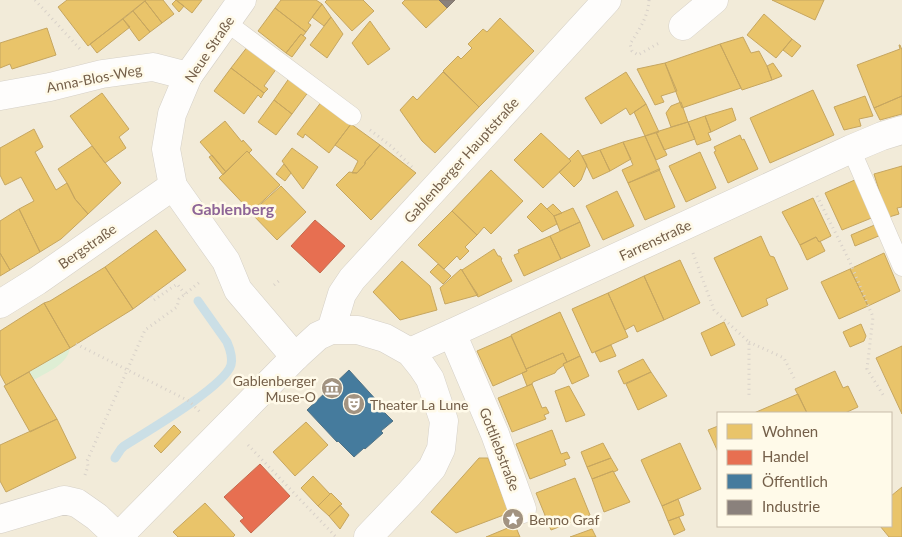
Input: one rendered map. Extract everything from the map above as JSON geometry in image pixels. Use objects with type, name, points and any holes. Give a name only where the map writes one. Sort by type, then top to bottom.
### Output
[{"type":"street","name":"Neue Straße","points":[[242,0],[188,76],[172,114],[166,149],[173,186],[226,261],[238,290],[295,357]]},
{"type":"street","name":"Gablenberger Hauptstraße","points":[[331,330],[342,294],[352,279],[607,0]]},
{"type":"street","points":[[683,26],[714,0]]},
{"type":"street","name":"Anna-Blos-Weg","points":[[0,96],[50,87],[102,74],[153,67],[188,76]]},
{"type":"street","name":"Farrenstraße","points":[[410,352],[851,149],[902,130]]},
{"type":"street","name":"Bergstraße","points":[[0,304],[37,281],[173,186]]},
{"type":"street","points":[[0,519],[64,500],[77,503],[97,517],[118,537],[318,336],[331,330],[358,330],[385,338],[410,352],[430,379],[444,421],[441,449],[432,468],[410,494],[368,537]]},
{"type":"street","name":"Gottliebstraße","points":[[452,334],[495,434],[522,509]]},
{"type":"lane","points":[[226,22],[352,116]]},
{"type":"lane","points":[[851,149],[902,267]]},
{"type":"path","points":[[35,0],[82,50]]},
{"type":"path","points":[[638,55],[632,51],[630,44],[648,10],[649,0]]},
{"type":"path","points":[[352,116],[390,146],[434,188]]},
{"type":"path","points":[[804,171],[849,260],[873,317],[867,369],[885,398]]},
{"type":"path","points":[[684,227],[714,310],[749,342],[784,358],[794,378]]},
{"type":"path","points":[[88,466],[87,460],[145,330],[176,307],[179,299],[201,281]]},
{"type":"path","points":[[151,296],[154,300],[177,284],[185,294]]},
{"type":"path","points":[[749,342],[749,398]]},
{"type":"path","points":[[76,344],[189,401],[194,406]]},
{"type":"path","points":[[228,425],[336,537]]},
{"type":"shaded area","points":[[0,0],[902,0],[902,537],[0,537]]},
{"type":"green space","points":[[70,348],[61,363],[34,380],[29,372]]},
{"type":"building: Wohnen","points":[[67,0],[146,0],[88,46],[58,7]]},
{"type":"building: Wohnen","points":[[146,0],[163,0],[174,14],[162,23]]},
{"type":"building: Wohnen","points":[[176,0],[202,0],[192,13]]},
{"type":"building: Wohnen","points":[[176,0],[184,6],[179,12],[172,4]]},
{"type":"building: Wohnen","points":[[281,0],[316,0],[322,4],[308,23],[311,25],[306,32],[275,8]]},
{"type":"building: Wohnen","points":[[327,0],[363,0],[374,11],[352,31],[325,2]]},
{"type":"building: Wohnen","points":[[405,0],[439,0],[447,8],[426,28],[402,3]]},
{"type":"building: Wohnen","points":[[772,0],[824,0],[815,20]]},
{"type":"building: Wohnen","points":[[145,1],[162,23],[150,32],[133,11]]},
{"type":"building: Wohnen","points":[[322,4],[331,17],[324,26],[312,17]]},
{"type":"building: Wohnen","points":[[275,8],[306,32],[303,36],[301,34],[286,53],[258,31]]},
{"type":"building: Wohnen","points":[[133,11],[150,32],[139,41],[123,19]]},
{"type":"building: Wohnen","points":[[764,14],[792,39],[776,58],[747,35]]},
{"type":"building: Wohnen","points":[[331,17],[343,34],[327,58],[310,45]]},
{"type":"building: Wohnen","points":[[500,18],[534,51],[479,107],[443,71],[458,56],[461,59],[472,48],[468,44],[483,29],[487,32]]},
{"type":"building: Wohnen","points":[[123,19],[130,27],[97,53],[90,44]]},
{"type":"building: Wohnen","points":[[370,21],[390,49],[368,65],[352,43]]},
{"type":"building: Wohnen","points":[[47,28],[56,55],[12,69],[10,64],[0,68],[0,43]]},
{"type":"building: Wohnen","points":[[301,34],[306,38],[292,57],[286,53]]},
{"type":"building: Wohnen","points":[[743,37],[751,53],[759,51],[772,80],[742,90],[720,44]]},
{"type":"building: Wohnen","points":[[792,39],[801,46],[792,57],[783,50]]},
{"type":"building: Wohnen","points":[[720,44],[741,88],[682,108],[665,63]]},
{"type":"building: Wohnen","points":[[899,45],[902,50],[902,96],[874,108],[857,65],[900,49]]},
{"type":"building: Wohnen","points":[[248,46],[277,68],[264,86],[268,89],[264,93],[231,68]]},
{"type":"building: Wohnen","points":[[665,63],[677,91],[661,96],[664,102],[655,105],[637,69]]},
{"type":"building: Wohnen","points":[[773,63],[782,76],[772,80],[767,66]]},
{"type":"building: Wohnen","points":[[231,68],[264,93],[261,98],[258,95],[244,114],[214,91]]},
{"type":"building: Wohnen","points":[[443,72],[479,107],[435,153],[422,141],[400,110],[413,96],[417,100]]},
{"type":"building: Wohnen","points":[[626,72],[646,104],[630,115],[626,108],[601,124],[585,98]]},
{"type":"building: Wohnen","points":[[290,77],[309,91],[292,114],[274,100]]},
{"type":"building: Wohnen","points":[[813,90],[834,135],[770,163],[750,118]]},
{"type":"building: Wohnen","points":[[102,93],[129,129],[119,137],[126,148],[105,163],[70,116]]},
{"type":"building: Wohnen","points":[[865,96],[873,116],[859,119],[861,126],[844,130],[834,107]]},
{"type":"building: Wohnen","points":[[902,96],[902,114],[880,120],[874,108]]},
{"type":"building: Wohnen","points":[[274,100],[292,114],[276,135],[258,122]]},
{"type":"building: Wohnen","points":[[322,101],[351,124],[329,153],[305,134],[303,138],[297,134]]},
{"type":"building: Wohnen","points":[[681,102],[688,122],[671,127],[666,113],[671,106]]},
{"type":"building: Wohnen","points":[[646,104],[659,132],[645,136],[634,112]]},
{"type":"building: Wohnen","points":[[732,108],[736,120],[711,132],[705,116]]},
{"type":"building: Wohnen","points":[[705,116],[711,132],[708,133],[711,140],[697,145],[688,122]]},
{"type":"building: Wohnen","points":[[225,121],[242,142],[243,140],[252,150],[249,153],[247,151],[226,172],[200,142]]},
{"type":"building: Wohnen","points":[[688,122],[695,139],[664,150],[656,132]]},
{"type":"building: Wohnen","points":[[351,124],[380,145],[357,173],[352,173],[358,161],[335,145]]},
{"type":"building: Wohnen","points":[[34,129],[43,147],[35,152],[56,190],[67,183],[75,199],[88,214],[61,239],[40,252],[19,209],[34,201],[21,177],[5,185],[0,175],[0,148]]},
{"type":"building: Wohnen","points":[[656,132],[667,155],[656,160],[645,136]]},
{"type":"building: Wohnen","points":[[541,133],[571,161],[543,188],[514,160]]},
{"type":"building: Wohnen","points":[[740,135],[742,140],[744,139],[758,169],[728,183],[714,152],[716,151],[714,147]]},
{"type":"building: Wohnen","points":[[645,136],[660,170],[628,183],[622,170],[633,165],[623,142]]},
{"type":"building: Wohnen","points":[[623,142],[631,159],[610,171],[600,150]]},
{"type":"building: Wohnen","points":[[380,145],[416,173],[371,220],[336,185],[349,172],[357,173]]},
{"type":"building: Wohnen","points":[[92,146],[121,183],[88,214],[75,199],[58,169]]},
{"type":"building: Wohnen","points":[[292,148],[318,167],[303,189],[282,161]]},
{"type":"building: Wohnen","points":[[578,150],[587,165],[581,180],[574,187],[559,172],[571,161],[569,159]]},
{"type":"building: Wohnen","points":[[600,150],[610,171],[593,179],[582,156]]},
{"type":"building: Wohnen","points":[[247,151],[280,185],[251,212],[219,178]]},
{"type":"building: Wohnen","points":[[700,152],[716,188],[686,202],[669,166]]},
{"type":"building: Wohnen","points":[[212,155],[226,172],[223,175],[209,157]]},
{"type":"building: Wohnen","points":[[284,164],[291,173],[285,181],[276,174]]},
{"type":"building: Wohnen","points":[[902,166],[902,207],[897,208],[899,214],[889,217],[886,213],[874,174]]},
{"type":"building: Wohnen","points":[[659,169],[675,207],[645,220],[628,183]]},
{"type":"building: Wohnen","points":[[491,170],[523,201],[491,234],[484,227],[477,235],[452,211]]},
{"type":"building: Wohnen","points":[[857,179],[874,217],[842,230],[825,193]]},
{"type":"building: Wohnen","points":[[281,186],[306,212],[277,240],[251,213]]},
{"type":"building: Wohnen","points":[[617,191],[634,226],[603,240],[586,206]]},
{"type":"building: Wohnen","points":[[813,198],[831,236],[819,242],[816,237],[800,245],[782,212]]},
{"type":"building: Wohnen","points":[[541,203],[554,216],[557,224],[542,232],[527,217]]},
{"type":"building: Wohnen","points":[[553,204],[562,213],[554,216],[547,209]]},
{"type":"building: Wohnen","points":[[573,208],[580,222],[560,231],[554,216]]},
{"type":"building: Wohnen","points":[[19,209],[40,252],[10,270],[0,253],[0,221]]},
{"type":"building: Wohnen","points":[[452,211],[477,235],[465,247],[469,251],[460,260],[457,256],[444,269],[418,245]]},
{"type":"building: Wohnen","points":[[580,222],[590,246],[561,259],[550,236]]},
{"type":"building: Wohnen","points":[[877,224],[881,235],[855,246],[851,235]]},
{"type":"building: Wohnen","points":[[156,230],[186,270],[133,309],[105,267]]},
{"type":"building: Wohnen","points":[[550,236],[561,259],[524,276],[514,255],[519,253],[518,250]]},
{"type":"building: Wohnen","points":[[761,236],[770,256],[774,257],[788,289],[766,299],[768,305],[742,317],[714,258]]},
{"type":"building: Wohnen","points":[[816,237],[825,251],[807,260],[800,245]]},
{"type":"building: Wohnen","points":[[494,249],[502,259],[512,281],[478,297],[462,270]]},
{"type":"building: Wohnen","points":[[0,253],[10,270],[0,276]]},
{"type":"building: Wohnen","points":[[884,253],[900,291],[868,306],[850,269]]},
{"type":"building: Wohnen","points":[[680,260],[700,303],[664,320],[644,276]]},
{"type":"building: Wohnen","points":[[402,261],[430,286],[437,310],[400,320],[373,292]]},
{"type":"building: Wohnen","points":[[438,264],[451,276],[443,284],[430,272]]},
{"type":"building: Wohnen","points":[[105,267],[133,309],[70,348],[44,303]]},
{"type":"building: Wohnen","points":[[461,269],[478,295],[445,304],[440,288]]},
{"type":"building: Wohnen","points":[[850,269],[868,306],[839,319],[821,282]]},
{"type":"building: Wohnen","points":[[644,276],[664,320],[637,332],[634,325],[625,330],[608,293]]},
{"type":"building: Wohnen","points":[[608,293],[628,337],[592,353],[572,309]]},
{"type":"building: Wohnen","points":[[44,303],[70,348],[6,385],[0,374],[0,331]]},
{"type":"building: Wohnen","points":[[560,312],[580,356],[567,362],[563,353],[526,369],[511,335]]},
{"type":"building: Wohnen","points":[[724,322],[735,345],[711,356],[701,333]]},
{"type":"building: Wohnen","points":[[861,324],[866,336],[864,341],[850,347],[843,332]]},
{"type":"building: Wohnen","points":[[511,336],[527,371],[493,386],[477,351]]},
{"type":"building: Wohnen","points":[[611,345],[616,356],[600,362],[595,352]]},
{"type":"building: Wohnen","points":[[902,346],[902,414],[876,358]]},
{"type":"building: Wohnen","points":[[563,353],[567,362],[564,365],[555,373],[527,386],[522,373],[527,371],[526,369]]},
{"type":"building: Wohnen","points":[[580,356],[589,376],[572,384],[563,364]]},
{"type":"building: Wohnen","points":[[643,359],[651,372],[624,384],[618,371]]},
{"type":"building: Wohnen","points":[[835,371],[843,388],[848,386],[858,407],[847,412],[806,412],[795,389]]},
{"type":"building: Wohnen","points":[[29,372],[57,419],[30,432],[4,386]]},
{"type":"building: Wohnen","points":[[651,372],[667,396],[638,410],[626,384]]},
{"type":"building: Wohnen","points":[[532,384],[542,408],[546,407],[549,413],[544,415],[546,419],[512,432],[498,398]]},
{"type":"building: Wohnen","points":[[569,386],[585,415],[566,422],[555,391]]},
{"type":"building: Wohnen","points":[[798,394],[807,412],[756,412]]},
{"type":"building: Wohnen","points":[[57,419],[76,458],[6,492],[0,481],[0,445]]},
{"type":"building: Wohnen","points":[[306,422],[328,445],[295,476],[273,452]]},
{"type":"building: Wohnen","points":[[174,425],[181,432],[161,453],[154,446]]},
{"type":"building: Wohnen","points":[[717,426],[717,450],[708,430]]},
{"type":"building: Wohnen","points":[[552,430],[561,454],[567,452],[570,458],[564,460],[566,465],[530,479],[516,444]]},
{"type":"building: Wohnen","points":[[603,443],[611,458],[587,467],[581,452]]},
{"type":"building: Wohnen","points":[[680,443],[701,489],[662,506],[641,460]]},
{"type":"building: Wohnen","points":[[479,458],[488,458],[509,513],[456,533],[431,512]]},
{"type":"building: Wohnen","points":[[611,458],[618,470],[592,479],[587,467]]},
{"type":"building: Wohnen","points":[[613,471],[630,502],[604,512],[592,479]]},
{"type":"building: Wohnen","points":[[313,476],[330,494],[318,506],[301,488]]},
{"type":"building: Wohnen","points":[[575,478],[590,515],[551,530],[536,493]]},
{"type":"building: Wohnen","points":[[902,487],[902,537],[889,537],[881,527],[892,527],[892,495]]},
{"type":"building: Wohnen","points":[[331,493],[342,504],[329,516],[318,506]]},
{"type":"building: Wohnen","points":[[678,499],[684,515],[668,521],[662,506]]},
{"type":"building: Wohnen","points":[[205,503],[235,535],[233,537],[178,537],[173,532]]},
{"type":"building: Wohnen","points":[[340,505],[349,515],[340,529],[329,516]]},
{"type":"building: Wohnen","points":[[679,517],[685,530],[674,535],[668,521]]},
{"type":"building: Wohnen","points":[[515,525],[520,537],[486,537]]},
{"type":"building: Wohnen","points":[[592,529],[596,537],[570,537]]},
{"type":"building: Handel","points":[[315,220],[345,246],[320,273],[291,246]]},
{"type":"building: Handel","points":[[260,464],[290,496],[251,533],[240,521],[244,518],[224,497]]},
{"type":"building: Öffentlich","points":[[349,370],[379,403],[377,405],[393,421],[381,431],[383,433],[354,457],[307,410]]},
{"type":"building: Industrie","points":[[439,0],[455,0],[447,8]]},
{"type":"waterway","points":[[115,458],[124,446],[200,397],[225,374],[231,365],[230,350],[227,342],[198,301]]},
{"type":"place","name":"Gablenberger Muse-O","points":[[332,388]]},
{"type":"place","name":"Theater La Lune","points":[[354,404]]},
{"type":"place","name":"Benno Graf","points":[[513,519]]},
{"type":"district","name":"Gablenberg","points":[[233,208]]}]
